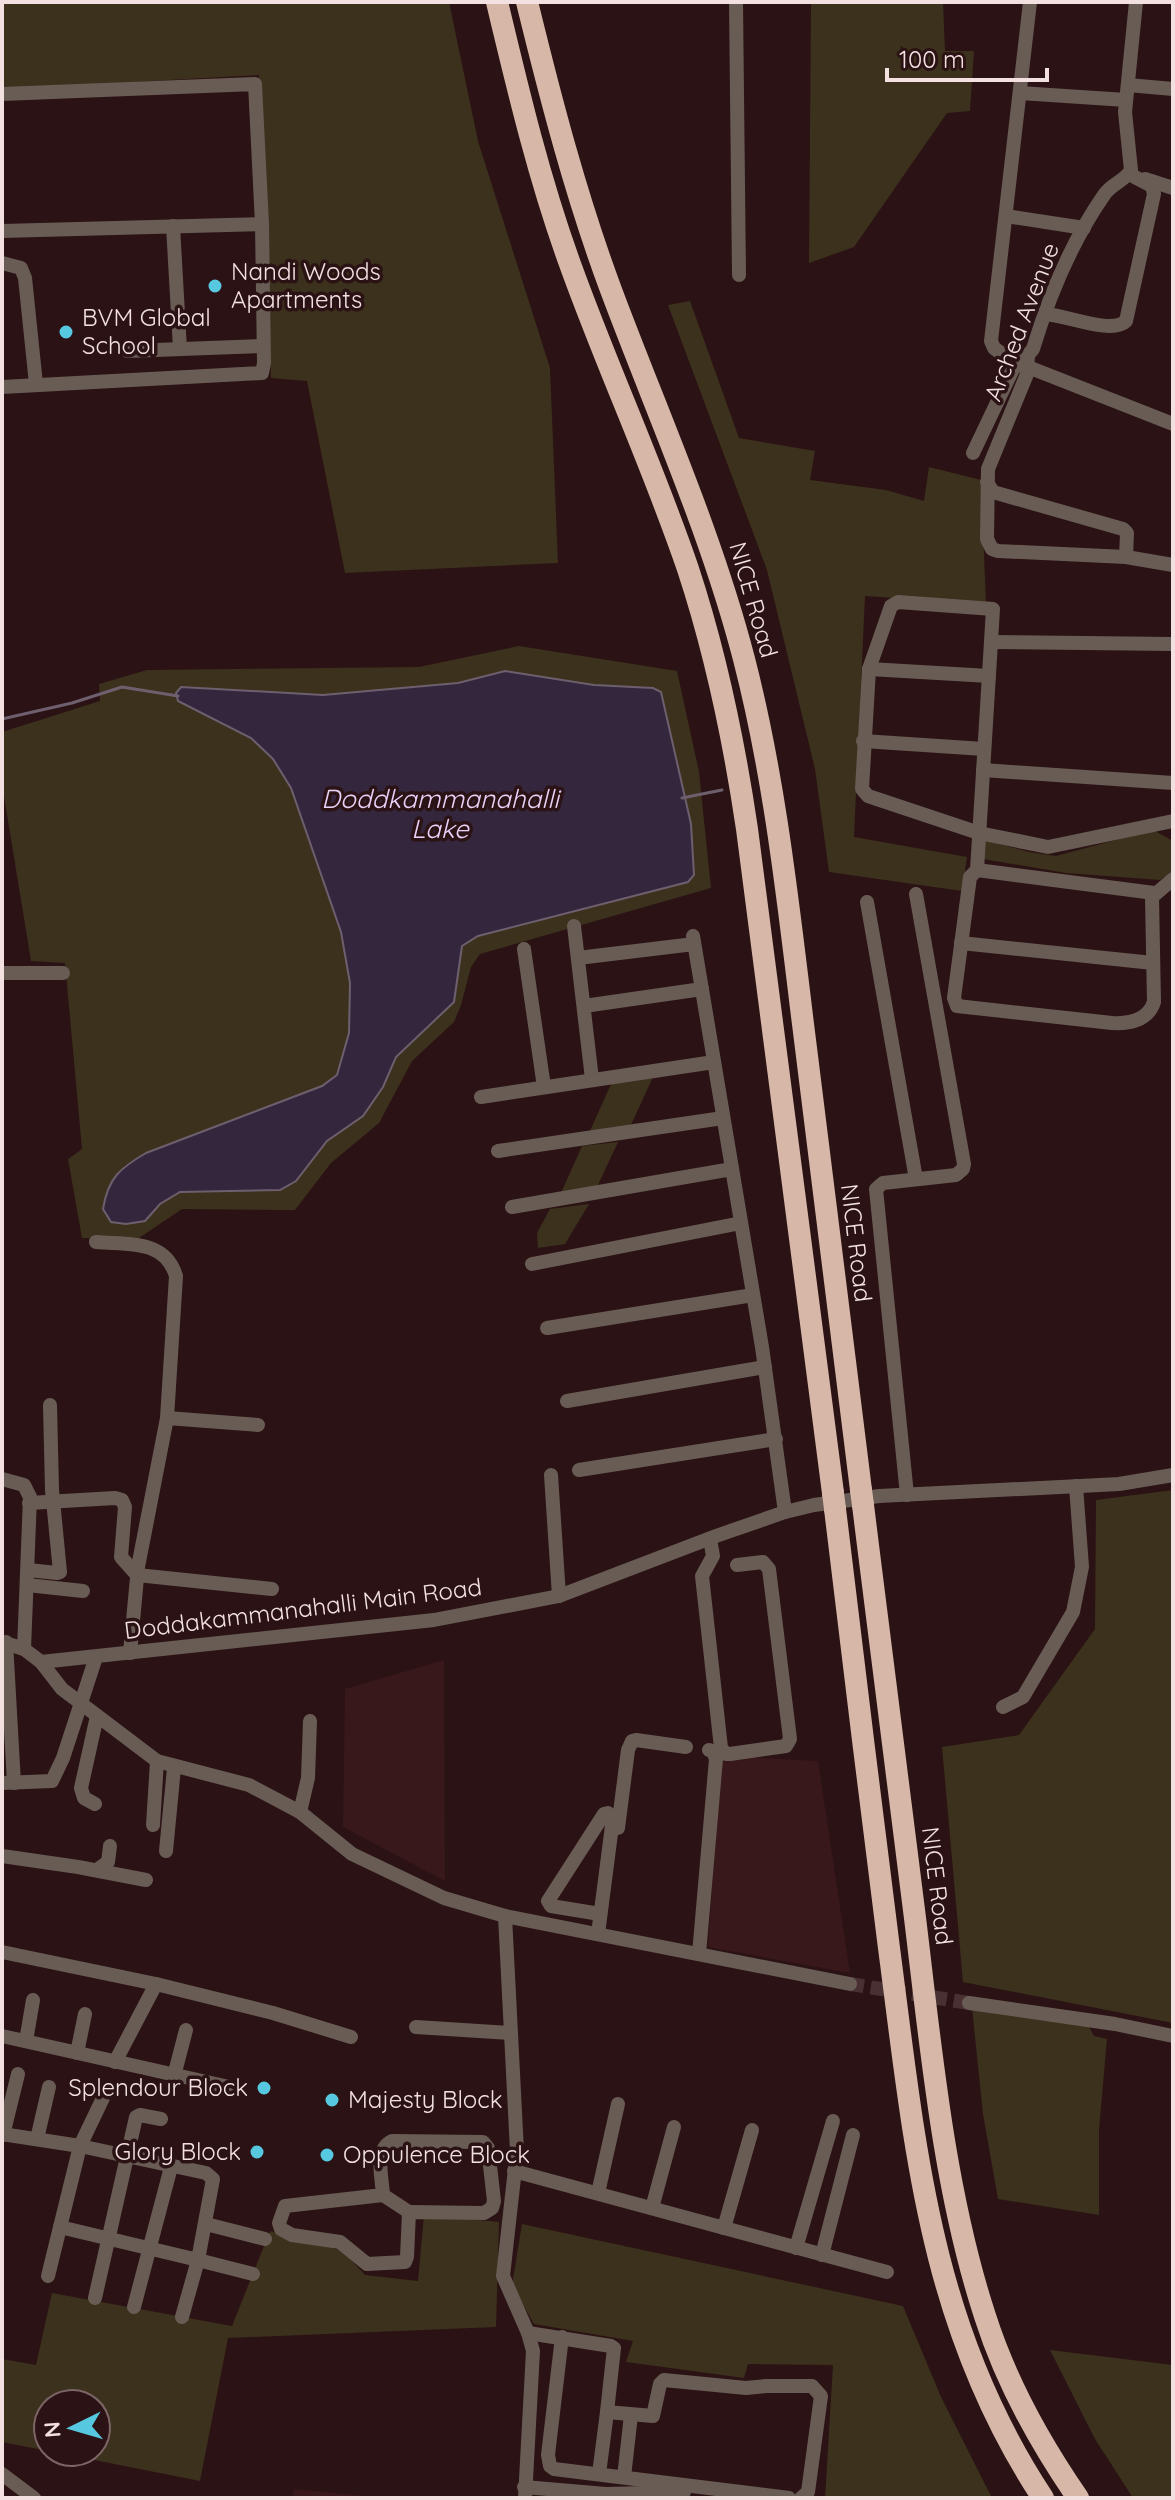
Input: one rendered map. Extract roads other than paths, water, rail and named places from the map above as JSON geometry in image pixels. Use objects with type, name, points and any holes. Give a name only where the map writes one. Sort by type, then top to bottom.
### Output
[{"type":"highway","points":[[497,2],[526,123],[558,229],[649,465],[700,609],[720,682],[739,776],[905,2070],[933,2239],[958,2328],[974,2368],[1012,2446],[1043,2498]]},
{"type":"highway","name":"NICE Road","points":[[527,2],[571,174],[590,231],[672,443],[733,617],[768,765],[920,1963],[960,2224],[985,2318],[1000,2357],[1037,2430],[1078,2498]]},
{"type":"street","points":[[736,2],[739,275]]},
{"type":"street","points":[[1030,2],[991,341],[994,348],[1024,362],[1173,424]]},
{"type":"street","points":[[1129,174],[1127,93],[1136,2]]},
{"type":"street","points":[[2,94],[255,84],[262,224],[264,371],[2,387]]},
{"type":"street","points":[[1020,93],[1127,93],[1173,89]]},
{"type":"street","points":[[1129,174],[1173,188]]},
{"type":"street","points":[[1045,314],[1108,327],[1119,327],[1126,321],[1154,194],[1152,186],[1129,174]]},
{"type":"street","name":"Arched Avenue","points":[[1126,557],[992,549],[987,539],[987,482],[988,469],[1024,362],[1033,349],[1063,267],[1106,192],[1129,174]]},
{"type":"street","points":[[1006,216],[1084,228]]},
{"type":"street","points":[[2,231],[262,224]]},
{"type":"street","points":[[173,226],[180,349]]},
{"type":"street","points":[[2,263],[21,268],[25,278],[36,384]]},
{"type":"street","points":[[128,351],[263,346]]},
{"type":"street","points":[[973,453],[1024,362]]},
{"type":"street","points":[[987,482],[993,492],[1123,529],[1127,533],[1126,557],[1173,565]]},
{"type":"street","points":[[1173,807],[1173,820],[1048,847],[979,833],[868,796],[862,789],[869,669],[891,606],[898,602],[993,609],[984,749],[983,770],[979,833],[977,870],[970,877],[954,1002],[961,1008],[991,1011],[1129,1023],[1140,1019],[1153,1007],[1151,903],[1154,893],[1173,879]]},
{"type":"street","points":[[991,642],[1173,644]]},
{"type":"street","points":[[869,669],[989,676]]},
{"type":"street","points":[[863,741],[984,749]]},
{"type":"street","points":[[983,770],[1173,783]]},
{"type":"street","points":[[977,870],[1154,893]]},
{"type":"street","points":[[907,1495],[875,1194],[879,1185],[956,1175],[964,1164],[916,894]]},
{"type":"street","points":[[867,902],[916,1179]]},
{"type":"street","points":[[574,926],[592,1079]]},
{"type":"street","points":[[578,958],[694,940],[765,1367],[785,1512]]},
{"type":"street","points":[[961,943],[1153,963]]},
{"type":"street","points":[[524,949],[544,1087]]},
{"type":"street","points":[[2,973],[63,973]]},
{"type":"street","points":[[584,1006],[702,989]]},
{"type":"street","points":[[481,1097],[714,1062]]},
{"type":"street","points":[[498,1151],[723,1118]]},
{"type":"street","points":[[512,1207],[732,1169]]},
{"type":"street","points":[[532,1264],[741,1223]]},
{"type":"street","points":[[96,1242],[155,1248],[167,1256],[176,1276],[167,1418],[137,1575],[130,1653]]},
{"type":"street","points":[[547,1328],[753,1295]]},
{"type":"street","points":[[567,1401],[765,1367]]},
{"type":"street","points":[[27,1577],[60,1572],[53,1501],[50,1405]]},
{"type":"street","points":[[167,1418],[258,1425]]},
{"type":"street","points":[[579,1470],[776,1439]]},
{"type":"street","points":[[551,1475],[559,1596]]},
{"type":"street","name":"Doddakammanahalli Main Road","points":[[41,1662],[434,1620],[559,1596],[785,1512],[814,1505],[907,1495],[1119,1484],[1173,1475]]},
{"type":"street","points":[[2,1479],[24,1485],[28,1490],[24,1649]]},
{"type":"street","points":[[1003,1707],[1023,1697],[1073,1612],[1083,1558],[1076,1486]]},
{"type":"street","points":[[29,1503],[122,1500],[125,1507],[121,1557],[137,1575],[272,1589]]},
{"type":"street","points":[[710,1539],[713,1556],[702,1576],[721,1748],[726,1754],[786,1746],[790,1739],[769,1569],[763,1562],[737,1565]]},
{"type":"street","points":[[27,1577],[83,1591]]},
{"type":"street","points":[[96,1657],[81,1704],[63,1758],[52,1781],[8,1783],[4,1642],[24,1649],[41,1662],[62,1689],[81,1704],[157,1761],[174,1768],[249,1785],[300,1812],[352,1854],[444,1898],[505,1916],[850,1984]]},
{"type":"street","points":[[95,1804],[84,1798],[81,1788],[97,1716]]},
{"type":"street","points":[[300,1812],[308,1778],[310,1721]]},
{"type":"street","points":[[601,1935],[629,1745],[636,1740],[686,1747]]},
{"type":"street","points":[[699,1954],[716,1759],[713,1751],[709,1750]]},
{"type":"street","points":[[153,1825],[157,1761]]},
{"type":"street","points":[[166,1851],[174,1768]]},
{"type":"street","points":[[600,1914],[551,1906],[548,1901],[604,1814],[608,1813],[613,1818],[600,1914],[601,1935]]},
{"type":"street","points":[[97,1870],[108,1862],[110,1846]]},
{"type":"street","points":[[2,1856],[146,1880]]},
{"type":"street","points":[[505,1916],[517,2151],[503,2276],[533,2351],[525,2493],[735,2491]]},
{"type":"street","points":[[2,1952],[156,1984],[273,2013],[351,2037]]},
{"type":"street","points":[[115,2062],[156,1984]]},
{"type":"street","points":[[26,2041],[33,2000]]},
{"type":"street","points":[[969,2003],[1115,2024],[1173,2036]]},
{"type":"street","points":[[77,2053],[85,2014]]},
{"type":"street","points":[[416,2027],[511,2033]]},
{"type":"street","points":[[174,2076],[186,2030]]},
{"type":"street","points":[[2,2036],[229,2087]]},
{"type":"street","points":[[18,2074],[2,2134],[80,2146],[212,2176],[206,2224],[182,2317]]},
{"type":"street","points":[[37,2139],[49,2087]]},
{"type":"street","points":[[48,2276],[80,2146],[103,2098]]},
{"type":"street","points":[[598,2193],[618,2104]]},
{"type":"street","points":[[95,2298],[136,2117],[161,2119]]},
{"type":"street","points":[[796,2248],[833,2121]]},
{"type":"street","points":[[652,2208],[674,2127]]},
{"type":"street","points":[[724,2228],[752,2130]]},
{"type":"street","points":[[822,2255],[853,2135]]},
{"type":"street","points":[[383,2195],[381,2152],[390,2141],[483,2142],[488,2148],[493,2204]]},
{"type":"street","points":[[134,2307],[171,2167]]},
{"type":"street","points":[[514,2171],[887,2272]]},
{"type":"street","points":[[409,2212],[405,2262],[367,2264],[340,2242],[286,2233],[279,2223],[285,2206],[383,2195],[409,2212],[484,2213],[493,2204]]},
{"type":"street","points":[[493,2204],[510,2206]]},
{"type":"street","points":[[206,2224],[265,2239]]},
{"type":"street","points":[[60,2227],[253,2274]]},
{"type":"street","points":[[528,2333],[606,2343],[614,2348],[599,2474]]},
{"type":"street","points":[[562,2337],[548,2455],[550,2466],[554,2469],[789,2498]]},
{"type":"street","points":[[533,2351],[560,2354]]},
{"type":"street","points":[[607,2412],[653,2416],[660,2384],[664,2380],[746,2388],[812,2386],[821,2396],[808,2492],[801,2498]]},
{"type":"street","points":[[624,2477],[631,2415]]},
{"type":"street","points":[[2,2474],[34,2498]]},
{"type":"water","name":"Doddkammanahalli Lake","points":[[505,671],[594,685],[653,688],[661,692],[691,824],[694,875],[688,882],[478,936],[462,946],[454,1002],[396,1057],[383,1087],[363,1116],[327,1141],[296,1181],[280,1190],[180,1192],[160,1204],[145,1221],[126,1224],[111,1222],[103,1209],[105,1198],[112,1182],[129,1164],[146,1153],[322,1086],[337,1075],[349,1033],[350,983],[341,932],[291,788],[273,759],[251,738],[178,701],[176,693],[181,687],[323,695],[458,683]]},
{"type":"waterway","points":[[2,719],[72,703],[122,687],[178,696]]},
{"type":"waterway","points":[[682,798],[722,790]]},
{"type":"tunnel","points":[[850,1984],[969,2003]]},
{"type":"place","name":"Nandi Woods Apartments","points":[[215,286]]},
{"type":"place","name":"BVM Global School","points":[[66,332]]},
{"type":"place","name":"Splendour Block","points":[[264,2088]]},
{"type":"place","name":"Majesty Block","points":[[332,2100]]},
{"type":"place","name":"Glory Block","points":[[257,2152]]},
{"type":"place","name":"Oppulence Block","points":[[327,2155]]}]
